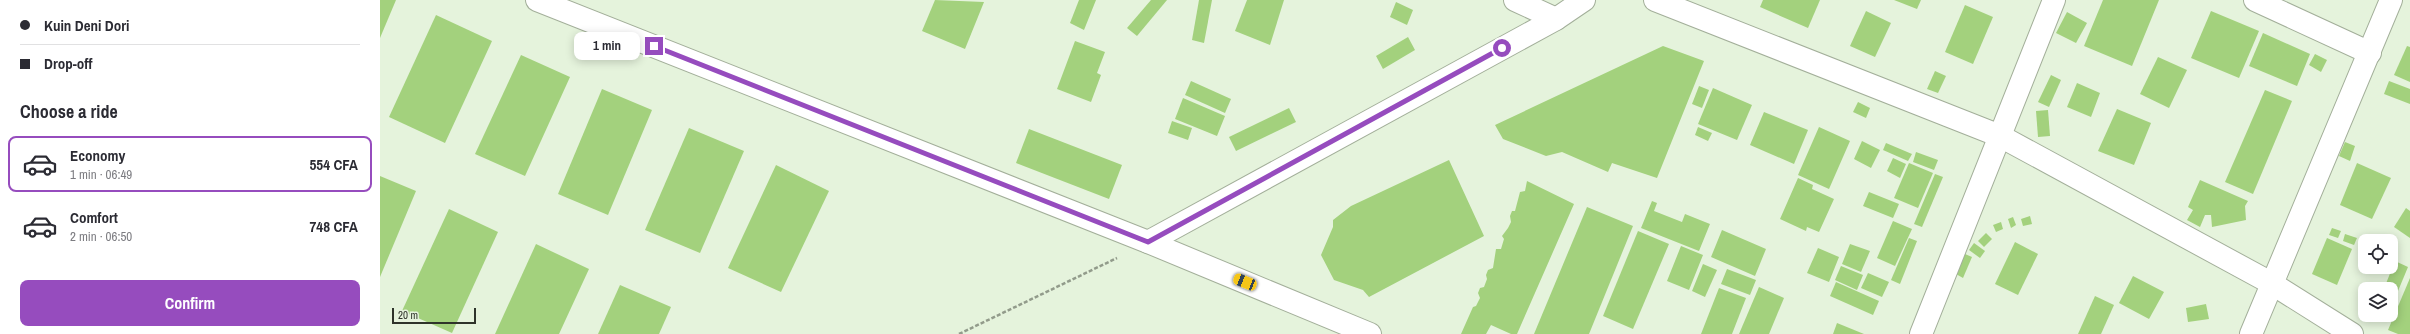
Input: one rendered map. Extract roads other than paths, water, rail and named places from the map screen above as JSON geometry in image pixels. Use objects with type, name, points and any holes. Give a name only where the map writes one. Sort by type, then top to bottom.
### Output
[{"type":"street","points":[[537,0],[1148,242],[1370,334]]},
{"type":"street","points":[[1515,0],[1556,19]]},
{"type":"street","points":[[1148,242],[1556,19],[1584,0]]},
{"type":"street","points":[[1655,0],[2000,136],[2271,283],[2352,334]]},
{"type":"street","points":[[1921,334],[2054,0]]},
{"type":"street","points":[[2256,0],[2370,53]]},
{"type":"street","points":[[2251,334],[2271,283],[2370,53],[2391,0]]}]
